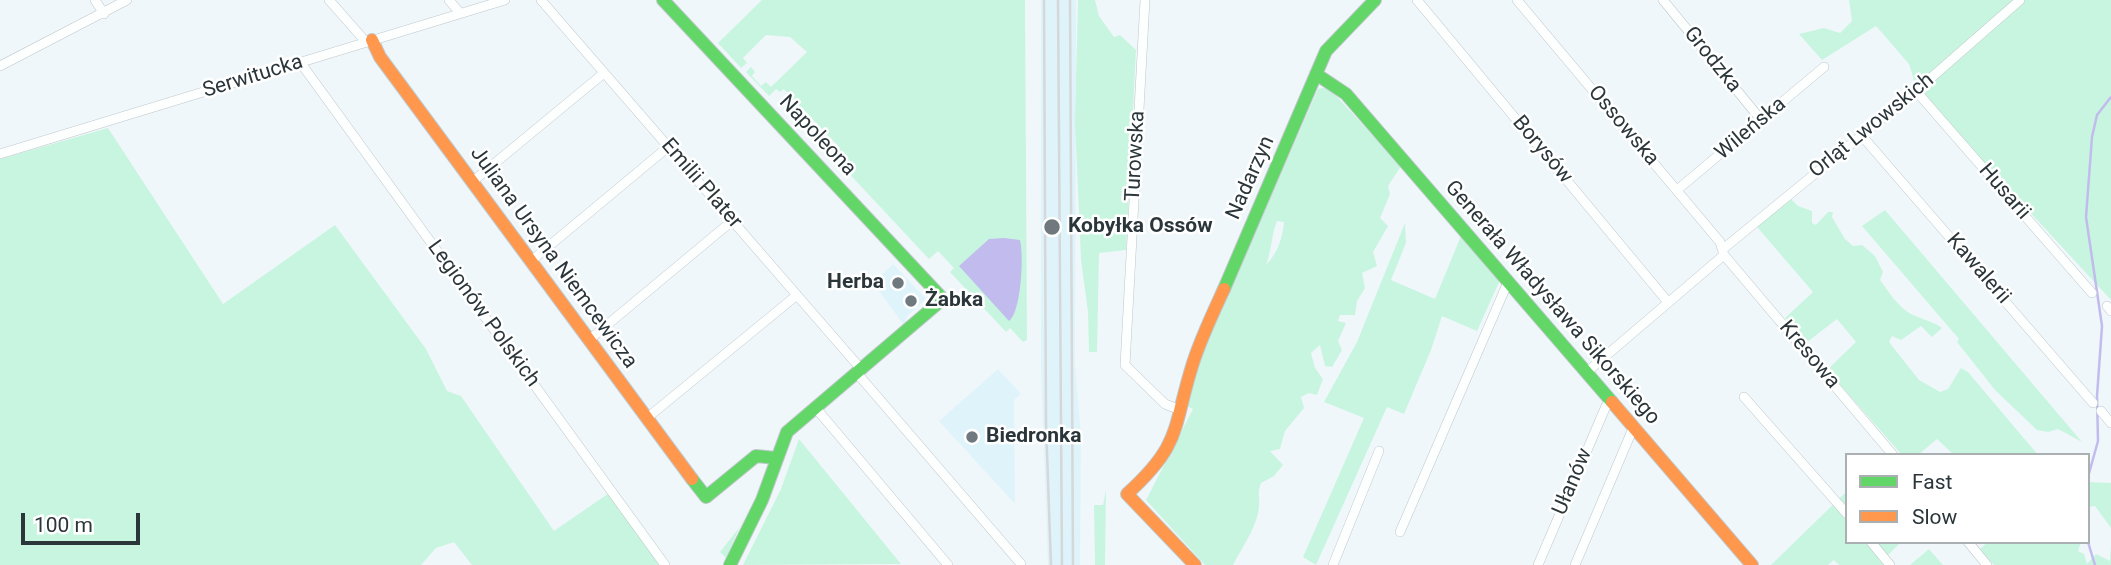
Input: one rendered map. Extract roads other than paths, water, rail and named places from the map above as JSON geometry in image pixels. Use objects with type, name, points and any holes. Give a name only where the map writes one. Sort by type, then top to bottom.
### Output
[{"type":"street","points":[[95,0],[104,14]]},
{"type":"street","points":[[0,66],[127,0]]},
{"type":"street","points":[[329,0],[369,41]]},
{"type":"street","points":[[449,0],[460,13]]},
{"type":"street","name":"Serwitucka","points":[[0,154],[505,0]]},
{"type":"street","name":"Emilii Plater","points":[[541,0],[797,295],[1021,564]]},
{"type":"street","name":"Napoleona","points":[[663,0],[943,299],[858,371]]},
{"type":"street","name":"Turowska","points":[[1145,0],[1125,365],[1165,404],[1180,410]]},
{"type":"street","name":"Nadarzyn","points":[[1195,565],[1127,494],[1165,453],[1174,437],[1195,356],[1332,43],[1375,0]]},
{"type":"street","name":"Borysów","points":[[1417,0],[1667,300]]},
{"type":"street","name":"Ossowska","points":[[1517,0],[1720,242],[1723,252]]},
{"type":"street","name":"Grodzka","points":[[1663,0],[1762,121]]},
{"type":"street","name":"Orląt Lwowskich","points":[[1588,371],[1667,300],[2020,0]]},
{"type":"street","name":"Juliana Ursyna Niemcewicza","points":[[369,41],[706,497],[756,456],[776,458]]},
{"type":"street","name":"Legionów Polskich","points":[[300,62],[665,565]]},
{"type":"street","name":"Wileńska","points":[[1677,190],[1824,67]]},
{"type":"street","points":[[472,181],[604,73]]},
{"type":"street","name":"Generała Władysława Sikorskiego","points":[[1317,74],[1346,94],[1588,371],[1752,565]]},
{"type":"street","name":"Husarii","points":[[1916,91],[2092,293]]},
{"type":"street","name":"Kawalerii","points":[[1862,136],[2093,403]]},
{"type":"street","points":[[531,261],[668,147]]},
{"type":"street","points":[[589,340],[732,221]]},
{"type":"street","name":"Kresowa","points":[[1723,252],[1891,453]]},
{"type":"street","points":[[1400,532],[1508,282]]},
{"type":"street","points":[[647,418],[797,295]]},
{"type":"street","points":[[730,565],[762,500],[787,432],[858,371]]},
{"type":"street","points":[[1744,397],[1845,512]]},
{"type":"street","name":"Ułanów","points":[[1538,565],[1606,406],[1612,401]]},
{"type":"street","points":[[815,407],[948,565]]},
{"type":"street","points":[[2101,411],[2111,423]]},
{"type":"street","points":[[1575,565],[1633,426]]},
{"type":"street","points":[[1333,565],[1379,451]]},
{"type":"street","points":[[1873,544],[1890,565]]},
{"type":"street","points":[[1970,544],[1987,565]]},
{"type":"waterway","points":[[2090,470],[2098,441],[2097,396],[2102,326],[2086,217],[2092,137],[2097,115],[2111,97]]},
{"type":"waterway","points":[[2089,544],[2095,565]]},
{"type":"railway","points":[[1044,0],[1046,424],[1051,565]]},
{"type":"railway","points":[[1058,0],[1062,565]]},
{"type":"railway","points":[[1070,0],[1073,565]]},
{"type":"place","name":"Kobyłka Ossów","points":[[1052,227]]},
{"type":"place","name":"Herba","points":[[898,283]]},
{"type":"place","name":"Żabka","points":[[911,301]]},
{"type":"place","name":"Biedronka","points":[[972,437]]}]
